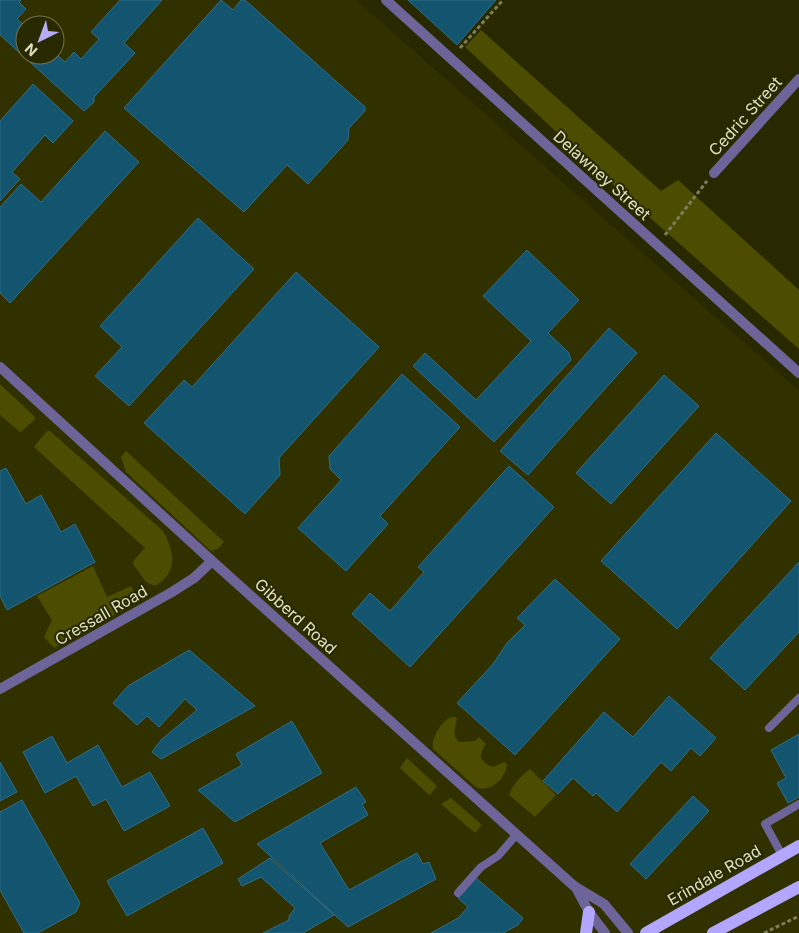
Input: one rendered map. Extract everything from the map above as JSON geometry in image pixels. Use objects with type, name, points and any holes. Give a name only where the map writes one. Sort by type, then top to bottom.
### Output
[{"type":"main road","name":"Erindale Road","points":[[646,933],[799,846]]},
{"type":"main road","points":[[720,931],[799,887]]},
{"type":"main road","points":[[586,933],[589,912]]},
{"type":"street","name":"Delawney Street","points":[[386,0],[799,373]]},
{"type":"street","name":"Cedric Street","points":[[714,173],[799,79]]},
{"type":"street","name":"Gibberd Road","points":[[0,367],[212,561],[574,886],[604,904],[628,933]]},
{"type":"street","name":"Cressall Road","points":[[0,690],[172,592],[194,578],[212,561]]},
{"type":"street","name":"Gibberd Road","points":[[574,886],[589,912],[605,933]]},
{"type":"lane","points":[[769,728],[799,698]]},
{"type":"lane","points":[[782,855],[764,824],[799,804]]},
{"type":"lane","points":[[458,893],[481,867],[498,856],[517,834]]},
{"type":"path","points":[[460,48],[503,0]]},
{"type":"path","points":[[665,235],[714,173]]},
{"type":"path","points":[[764,933],[799,916]]},
{"type":"shaded area","points":[[0,0],[356,0],[799,391],[799,933],[0,933]]},
{"type":"shaded area","points":[[481,30],[661,191],[678,180],[799,290],[799,349],[622,193],[465,47]]},
{"type":"shaded area","points":[[0,384],[35,417],[21,432],[0,415]]},
{"type":"shaded area","points":[[47,431],[50,431],[163,531],[170,547],[172,562],[168,575],[162,581],[155,586],[146,582],[133,564],[134,560],[145,548],[34,447]]},
{"type":"shaded area","points":[[126,451],[224,542],[218,549],[211,551],[126,472],[121,457]]},
{"type":"shaded area","points":[[93,566],[107,597],[131,586],[134,599],[123,610],[54,648],[44,637],[52,620],[37,596]]},
{"type":"shaded area","points":[[456,717],[457,719],[455,734],[459,742],[475,741],[479,737],[486,744],[481,755],[485,763],[493,767],[505,762],[507,765],[503,775],[492,786],[482,789],[477,788],[433,749],[438,731],[447,719]]},
{"type":"shaded area","points":[[407,758],[437,786],[430,795],[400,768]]},
{"type":"shaded area","points":[[530,769],[556,795],[535,817],[509,795],[518,780]]},
{"type":"shaded area","points":[[451,798],[482,825],[475,833],[441,804]]},
{"type":"building","points":[[0,0],[21,0],[19,2],[26,9],[21,15],[15,15],[15,49],[0,35]]},
{"type":"building","points":[[120,0],[162,0],[124,43],[135,53],[94,97],[94,102],[84,111],[33,65],[65,65],[65,62],[74,52],[81,59],[99,39],[91,32]]},
{"type":"building","points":[[221,0],[233,10],[241,0],[245,0],[365,107],[365,111],[349,128],[348,140],[308,184],[287,165],[244,212],[124,108]]},
{"type":"building","points":[[408,0],[496,0],[457,45]]},
{"type":"building","points":[[33,84],[73,121],[53,143],[45,135],[12,172],[20,179],[0,201],[0,121]]},
{"type":"building","points":[[105,131],[139,162],[10,303],[0,293],[0,207],[21,184],[41,202]]},
{"type":"building","points":[[198,218],[254,269],[129,406],[95,376],[122,347],[100,326]]},
{"type":"building","points":[[527,250],[579,300],[548,333],[569,353],[571,360],[494,442],[413,366],[425,353],[476,400],[531,341],[483,296]]},
{"type":"building","points":[[296,272],[379,347],[279,458],[280,475],[245,514],[144,423],[184,380],[192,387]]},
{"type":"building","points":[[609,328],[637,353],[528,475],[500,451]]},
{"type":"building","points":[[402,374],[460,427],[380,516],[388,524],[346,571],[298,528],[341,480],[330,469],[329,456]]},
{"type":"building","points":[[664,375],[699,406],[611,504],[576,473]]},
{"type":"building","points":[[716,433],[791,501],[677,629],[601,561]]},
{"type":"building","points":[[509,466],[554,507],[410,667],[352,614],[370,593],[390,611],[424,572],[418,567]]},
{"type":"building","points":[[6,468],[26,504],[41,495],[61,532],[75,524],[95,562],[7,610],[0,596],[0,471]]},
{"type":"building","points":[[799,562],[799,632],[745,690],[710,658]]},
{"type":"building","points":[[555,579],[620,639],[515,755],[457,703],[493,664],[507,643],[525,625],[517,618]]},
{"type":"building","points":[[189,650],[255,706],[161,759],[152,752],[161,740],[197,710],[185,699],[159,727],[147,716],[137,725],[113,703],[128,686]]},
{"type":"building","points":[[669,696],[716,738],[700,756],[691,748],[671,771],[661,762],[617,812],[596,793],[593,796],[573,778],[558,794],[543,781],[604,712],[633,737]]},
{"type":"building","points":[[292,721],[322,773],[235,822],[198,790],[242,765],[236,754]]},
{"type":"building","points":[[799,734],[799,797],[788,803],[777,783],[786,778],[771,750]]},
{"type":"building","points":[[52,736],[67,763],[98,745],[122,787],[150,772],[170,806],[124,831],[106,799],[93,806],[76,776],[45,793],[23,752]]},
{"type":"building","points":[[0,762],[17,792],[0,801]]},
{"type":"building","points":[[356,787],[366,802],[362,804],[368,815],[320,843],[349,890],[417,853],[423,864],[429,862],[436,879],[348,927],[257,844]]},
{"type":"building","points":[[693,796],[709,811],[646,879],[630,864]]},
{"type":"building","points":[[22,800],[80,903],[76,912],[38,933],[24,933],[0,890],[0,812]]},
{"type":"building","points":[[203,828],[223,863],[127,916],[107,881]]},
{"type":"building","points":[[270,858],[334,915],[303,933],[263,933],[289,920],[289,916],[295,908],[261,877],[242,886],[238,879]]},
{"type":"building","points":[[476,878],[523,918],[518,925],[503,933],[431,933],[458,918],[468,907],[458,898]]}]
